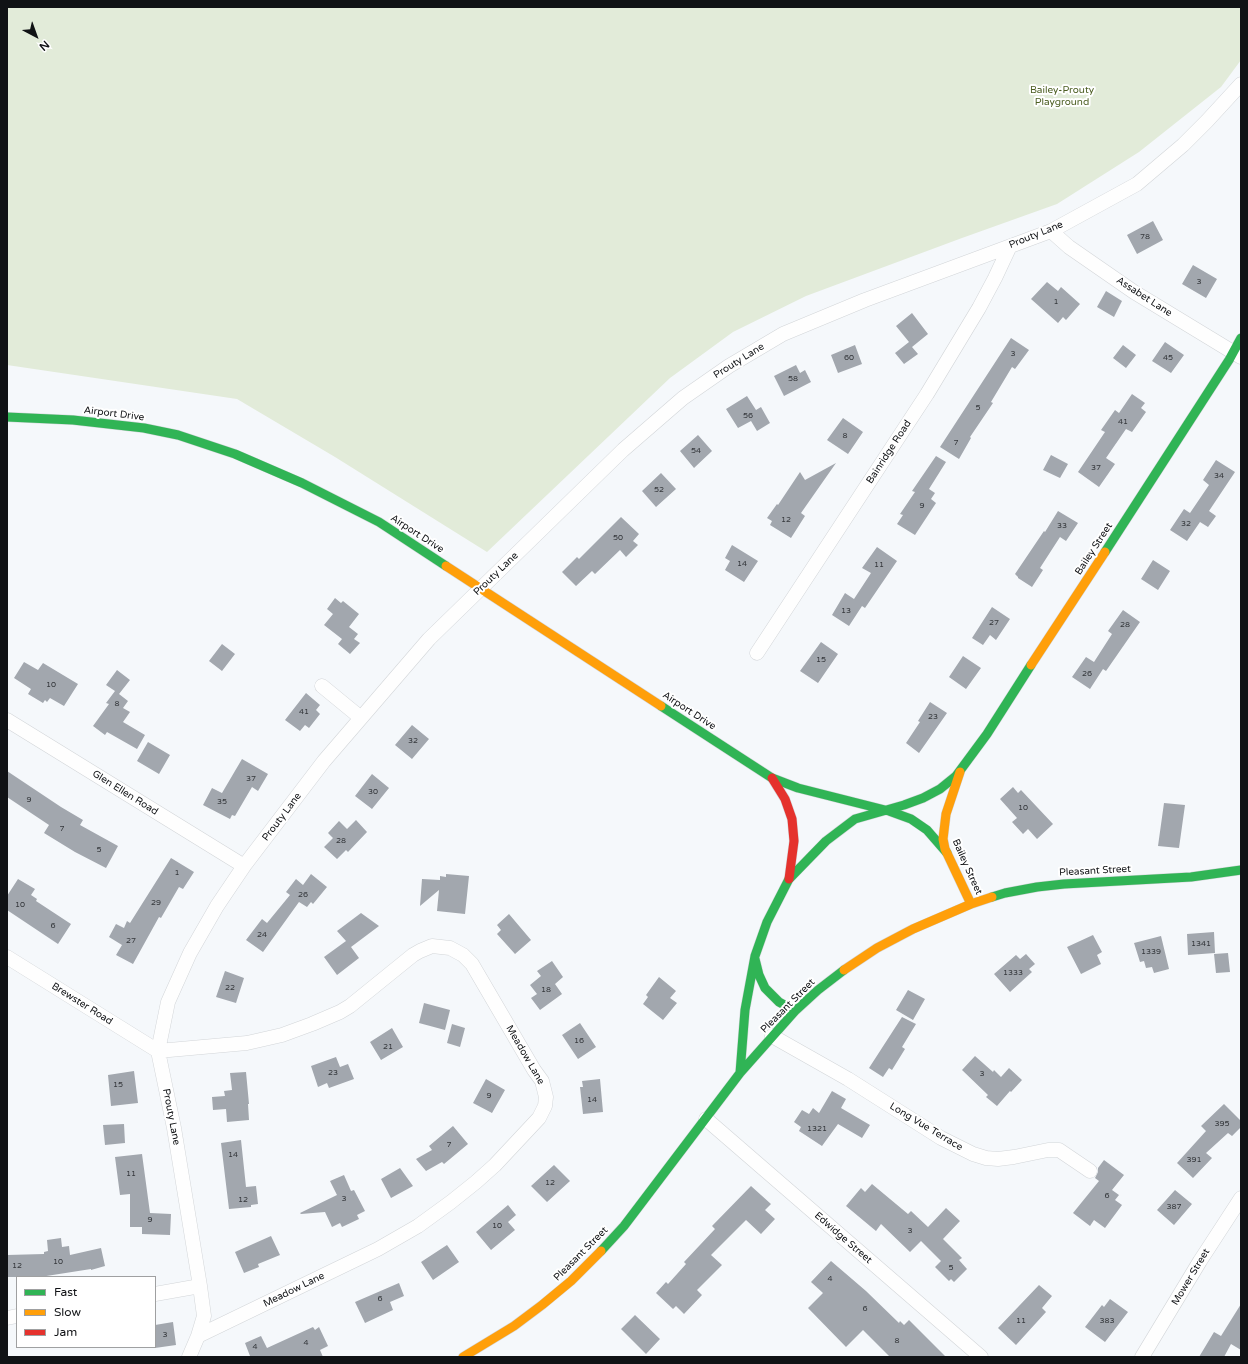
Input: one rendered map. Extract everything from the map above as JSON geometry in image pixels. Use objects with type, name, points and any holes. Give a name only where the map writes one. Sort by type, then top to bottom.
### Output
[{"type":"main road","name":"Bailey Street","points":[[883,810],[904,805],[931,794],[949,783],[962,769],[987,734],[1237,355],[1241,338]]},
{"type":"main road","name":"Airport Drive","points":[[7,417],[73,420],[144,428],[178,435],[214,446],[263,465],[302,483],[379,522],[772,778],[798,788],[902,816],[920,824],[933,836],[947,853]]},
{"type":"main road","name":"Bailey Street","points":[[962,769],[944,823],[942,839],[971,904]]},
{"type":"main road","name":"Airport Drive","points":[[772,778],[785,799],[792,819],[794,841],[789,879]]},
{"type":"main road","name":"Airport Drive","points":[[740,1073],[745,1010],[755,956],[767,922],[789,879],[826,841],[855,819],[883,810]]},
{"type":"main road","name":"Pleasant Street","points":[[464,1357],[514,1326],[571,1281],[624,1226],[740,1073],[772,1036],[795,1011],[833,978],[877,948],[900,935],[971,904],[1005,894],[1043,886],[1085,882],[1191,877],[1241,870]]},
{"type":"main road","points":[[755,956],[758,975],[765,988],[779,1002],[795,1011]]},
{"type":"street","name":"Prouty Lane","points":[[189,1357],[198,1336],[204,1316],[174,1128],[158,1051],[168,1002],[190,953],[217,906],[244,866],[324,761],[429,639],[623,450],[684,398],[729,366],[783,334],[865,300],[1051,231],[1138,184],[1199,130],[1241,84]]},
{"type":"street","name":"Assabet Lane","points":[[1051,231],[1069,247],[1134,292],[1237,355]]},
{"type":"street","name":"Bainridge Road","points":[[757,653],[927,394],[979,308],[1010,246]]},
{"type":"street","points":[[322,686],[361,718]]},
{"type":"street","name":"Glen Ellen Road","points":[[7,720],[244,866]]},
{"type":"street","name":"Meadow Lane","points":[[158,1051],[247,1043],[282,1035],[312,1024],[350,1006],[416,953],[432,946],[444,947],[459,952],[472,964],[534,1070],[542,1081],[545,1091],[545,1106],[542,1114],[534,1124],[476,1182],[432,1217],[378,1249],[198,1336]]},
{"type":"street","name":"Brewster Road","points":[[7,957],[158,1051]]},
{"type":"street","name":"Long Vue Terrace","points":[[772,1036],[848,1079],[941,1138],[973,1154],[986,1158],[1014,1158],[1048,1150],[1059,1150],[1090,1170]]},
{"type":"street","name":"Edwidge Street","points":[[706,1119],[981,1357]]},
{"type":"street","name":"Mower Street","points":[[1142,1357],[1200,1261],[1241,1198]]},
{"type":"street","points":[[156,1294],[200,1286]]},
{"type":"green space","name":"Bailey-Prouty Playground","points":[[7,7],[1241,7],[1241,60],[1221,87],[1139,152],[1057,204],[806,296],[733,332],[670,378],[487,552],[335,457],[237,399],[7,365]]},
{"type":"building","points":[[1153,221],[1163,240],[1137,254],[1127,235]]},
{"type":"building","points":[[1193,265],[1217,279],[1206,298],[1182,284]]},
{"type":"building","points":[[1047,282],[1058,291],[1061,287],[1080,304],[1066,320],[1063,317],[1058,323],[1031,299]]},
{"type":"building","points":[[1106,291],[1122,301],[1114,317],[1097,307]]},
{"type":"building","points":[[912,313],[928,334],[912,347],[918,354],[904,364],[895,353],[909,342],[896,326]]},
{"type":"building","points":[[1011,338],[1029,350],[1015,369],[1012,367],[991,402],[993,403],[970,437],[971,438],[959,459],[940,447]]},
{"type":"building","points":[[1165,342],[1184,355],[1171,373],[1152,361]]},
{"type":"building","points":[[855,345],[862,364],[838,373],[831,355]]},
{"type":"building","points":[[1123,345],[1136,355],[1126,368],[1113,358]]},
{"type":"building","points":[[796,365],[800,373],[805,370],[811,382],[784,396],[774,376]]},
{"type":"building","points":[[1132,394],[1145,403],[1141,408],[1146,412],[1132,432],[1126,429],[1106,458],[1115,464],[1099,487],[1078,472],[1105,432],[1101,430],[1115,410],[1119,413]]},
{"type":"building","points":[[747,396],[756,410],[761,407],[770,423],[757,431],[751,421],[738,428],[726,409]]},
{"type":"building","points":[[843,418],[863,432],[848,454],[827,440]]},
{"type":"building","points":[[698,435],[712,451],[694,468],[680,451]]},
{"type":"building","points":[[1051,455],[1068,464],[1060,478],[1043,470]]},
{"type":"building","points":[[936,456],[946,462],[929,489],[935,493],[931,499],[936,503],[915,535],[897,524],[903,515],[900,514],[915,492],[912,491]]},
{"type":"building","points":[[1216,460],[1235,472],[1209,511],[1216,516],[1208,527],[1200,522],[1187,541],[1170,530],[1184,509],[1190,513],[1209,485],[1203,480]]},
{"type":"building","points":[[836,463],[801,513],[805,516],[791,538],[770,525],[772,521],[767,518],[777,504],[778,505],[800,472],[805,480]]},
{"type":"building","points":[[661,473],[676,489],[656,507],[642,491]]},
{"type":"building","points":[[1058,511],[1078,523],[1066,541],[1060,537],[1040,568],[1043,570],[1032,587],[1018,578],[1015,574]]},
{"type":"building","points":[[621,517],[639,534],[633,541],[638,545],[626,557],[620,550],[595,574],[592,571],[576,586],[562,572],[577,557],[579,559]]},
{"type":"building","points":[[732,545],[758,561],[744,582],[725,570],[730,561],[725,558]]},
{"type":"building","points":[[877,547],[897,561],[865,608],[862,606],[849,626],[832,615],[845,593],[854,599],[871,573],[862,568]]},
{"type":"building","points":[[1153,560],[1170,571],[1158,590],[1141,579]]},
{"type":"building","points":[[335,598],[341,603],[343,601],[359,614],[349,627],[358,634],[354,639],[360,643],[350,654],[338,644],[342,639],[324,625],[333,614],[327,609]]},
{"type":"building","points":[[992,607],[1010,619],[996,640],[990,635],[983,645],[972,638]]},
{"type":"building","points":[[1123,610],[1140,622],[1106,671],[1103,669],[1090,689],[1072,677],[1086,657],[1094,662],[1112,634],[1108,631]]},
{"type":"building","points":[[821,642],[838,654],[818,683],[800,671]]},
{"type":"building","points":[[222,644],[235,654],[222,671],[209,661]]},
{"type":"building","points":[[963,656],[981,668],[966,689],[949,677]]},
{"type":"building","points":[[24,662],[38,670],[43,663],[78,684],[64,706],[50,698],[47,702],[45,700],[43,703],[28,694],[31,689],[14,678]]},
{"type":"building","points":[[117,670],[130,680],[119,694],[128,701],[123,708],[130,712],[123,722],[145,735],[137,749],[107,732],[105,735],[93,726],[109,704],[106,703],[115,691],[106,685]]},
{"type":"building","points":[[306,693],[320,705],[316,710],[320,714],[309,728],[305,725],[300,731],[285,720]]},
{"type":"building","points":[[930,702],[947,713],[919,753],[906,743],[920,722],[918,721]]},
{"type":"building","points":[[412,725],[429,739],[412,759],[395,745]]},
{"type":"building","points":[[148,742],[170,755],[159,774],[137,761]]},
{"type":"building","points":[[242,759],[268,774],[258,791],[252,787],[235,816],[232,815],[230,819],[203,805],[212,788],[222,793]]},
{"type":"building","points":[[7,771],[83,820],[80,825],[118,846],[106,868],[75,852],[44,833],[49,825],[7,797]]},
{"type":"building","points":[[372,774],[389,788],[372,809],[355,796]]},
{"type":"building","points":[[1013,787],[1018,793],[1021,790],[1053,824],[1037,839],[1028,829],[1023,834],[1012,822],[1017,818],[1000,799]]},
{"type":"building","points":[[1164,803],[1185,805],[1179,848],[1158,846]]},
{"type":"building","points":[[356,820],[367,832],[348,852],[346,850],[337,859],[324,847],[333,838],[328,833],[339,821],[347,829]]},
{"type":"building","points":[[171,858],[194,872],[183,889],[179,887],[161,918],[159,917],[133,964],[116,955],[122,945],[109,937],[116,924],[124,928],[127,921],[130,923]]},
{"type":"building","points":[[311,874],[327,887],[313,904],[311,902],[307,907],[299,902],[263,952],[246,940],[262,919],[267,923],[290,895],[286,892],[296,879],[303,885]]},
{"type":"building","points":[[446,874],[469,876],[465,914],[437,911],[439,890],[420,906],[422,879],[440,880],[440,876],[446,877]]},
{"type":"building","points":[[18,879],[35,889],[31,895],[37,899],[36,901],[71,924],[58,944],[7,910],[7,896]]},
{"type":"building","points":[[361,913],[379,926],[351,947],[359,958],[337,975],[324,957],[346,941],[337,931]]},
{"type":"building","points":[[509,914],[531,940],[515,954],[497,934],[501,930],[497,925]]},
{"type":"building","points":[[1214,932],[1215,953],[1188,955],[1187,934]]},
{"type":"building","points":[[1093,935],[1102,952],[1097,955],[1101,964],[1081,974],[1067,947]]},
{"type":"building","points":[[1161,936],[1169,969],[1154,973],[1152,967],[1146,968],[1144,961],[1140,962],[1134,943]]},
{"type":"building","points":[[1228,953],[1230,972],[1216,973],[1214,954]]},
{"type":"building","points":[[1026,954],[1035,964],[1029,969],[1032,972],[1010,992],[994,974],[1016,955],[1020,959]]},
{"type":"building","points":[[552,961],[563,977],[555,984],[562,994],[540,1010],[531,998],[537,994],[530,985],[541,976],[537,971]]},
{"type":"building","points":[[225,971],[244,978],[236,1003],[216,997]]},
{"type":"building","points":[[659,977],[676,991],[670,998],[677,1003],[663,1020],[643,1004],[648,997],[646,995]]},
{"type":"building","points":[[908,990],[925,999],[913,1020],[896,1010]]},
{"type":"building","points":[[424,1003],[450,1010],[445,1030],[419,1023]]},
{"type":"building","points":[[902,1017],[916,1024],[902,1047],[905,1049],[892,1070],[889,1068],[883,1077],[869,1068]]},
{"type":"building","points":[[580,1023],[596,1047],[578,1059],[562,1035]]},
{"type":"building","points":[[452,1024],[465,1028],[460,1047],[447,1043]]},
{"type":"building","points":[[392,1028],[403,1047],[381,1060],[370,1042]]},
{"type":"building","points":[[975,1056],[1001,1077],[1009,1068],[1022,1080],[997,1106],[986,1097],[988,1095],[962,1070]]},
{"type":"building","points":[[336,1057],[340,1067],[348,1064],[354,1079],[329,1088],[327,1083],[318,1087],[311,1066]]},
{"type":"building","points":[[134,1071],[138,1103],[111,1106],[108,1075]]},
{"type":"building","points":[[246,1072],[249,1120],[227,1122],[226,1109],[213,1110],[212,1097],[225,1096],[224,1091],[232,1090],[230,1073]]},
{"type":"building","points":[[486,1079],[505,1090],[492,1113],[473,1103]]},
{"type":"building","points":[[600,1079],[603,1112],[583,1114],[580,1087],[583,1087],[582,1081]]},
{"type":"building","points":[[832,1091],[846,1099],[841,1108],[870,1125],[862,1138],[838,1124],[822,1146],[799,1131],[801,1127],[794,1122],[802,1110],[809,1114],[813,1108],[819,1113]]},
{"type":"building","points":[[1224,1104],[1241,1121],[1241,1127],[1232,1136],[1228,1133],[1206,1153],[1212,1158],[1193,1178],[1177,1163],[1206,1131],[1201,1126]]},
{"type":"building","points":[[124,1124],[125,1143],[105,1145],[103,1125]]},
{"type":"building","points":[[453,1126],[468,1144],[444,1164],[442,1162],[426,1171],[416,1159],[432,1150],[429,1146]]},
{"type":"building","points":[[241,1140],[246,1187],[256,1186],[258,1204],[251,1205],[251,1207],[229,1209],[221,1143]]},
{"type":"building","points":[[142,1154],[150,1213],[171,1214],[170,1235],[142,1234],[142,1227],[130,1227],[130,1194],[120,1195],[115,1157]]},
{"type":"building","points":[[1104,1160],[1124,1175],[1112,1190],[1119,1195],[1115,1200],[1122,1205],[1105,1228],[1094,1220],[1090,1226],[1073,1213],[1099,1181],[1095,1178],[1098,1168]]},
{"type":"building","points":[[554,1165],[570,1181],[547,1202],[531,1186]]},
{"type":"building","points":[[400,1168],[413,1186],[391,1198],[381,1179]]},
{"type":"building","points":[[344,1175],[351,1191],[354,1190],[365,1211],[357,1215],[359,1219],[342,1227],[340,1223],[332,1227],[325,1212],[300,1213],[337,1195],[330,1181]]},
{"type":"building","points":[[872,1184],[908,1214],[911,1211],[928,1227],[946,1208],[960,1221],[943,1239],[962,1258],[959,1260],[967,1269],[954,1282],[951,1279],[949,1281],[935,1267],[941,1261],[921,1241],[910,1252],[881,1224],[876,1231],[846,1206],[861,1188],[865,1192]]},
{"type":"building","points":[[751,1186],[771,1204],[765,1210],[775,1219],[761,1234],[746,1220],[711,1255],[722,1265],[697,1290],[702,1295],[684,1314],[676,1306],[673,1309],[656,1293],[666,1282],[668,1284],[686,1264],[684,1262],[715,1229],[712,1226]]},
{"type":"building","points":[[1175,1190],[1192,1204],[1174,1225],[1157,1210]]},
{"type":"building","points":[[508,1205],[516,1215],[508,1222],[515,1230],[491,1250],[476,1232]]},
{"type":"building","points":[[271,1236],[280,1255],[258,1264],[259,1267],[244,1273],[235,1252]]},
{"type":"building","points":[[61,1238],[62,1247],[69,1246],[70,1255],[101,1248],[105,1266],[91,1270],[46,1276],[7,1277],[7,1255],[44,1254],[44,1252],[48,1251],[47,1240]]},
{"type":"building","points":[[447,1245],[459,1262],[433,1280],[421,1262]]},
{"type":"building","points":[[831,1261],[866,1291],[899,1323],[900,1321],[904,1325],[909,1320],[946,1357],[890,1357],[863,1330],[846,1347],[808,1308],[823,1293],[811,1282]]},
{"type":"building","points":[[399,1283],[404,1296],[390,1302],[393,1310],[365,1323],[355,1302]]},
{"type":"building","points":[[1039,1285],[1052,1296],[1042,1308],[1046,1312],[1016,1345],[998,1328]]},
{"type":"building","points":[[1110,1299],[1128,1312],[1105,1342],[1085,1327],[1102,1305],[1104,1307]]},
{"type":"building","points":[[1241,1304],[1241,1350],[1231,1344],[1224,1357],[1199,1357],[1214,1332],[1221,1336]]},
{"type":"building","points":[[635,1315],[660,1339],[646,1354],[621,1329]]},
{"type":"building","points":[[173,1322],[176,1345],[156,1348],[156,1325]]},
{"type":"building","points":[[313,1327],[315,1330],[319,1327],[328,1346],[320,1350],[323,1357],[248,1357],[250,1356],[245,1343],[261,1336],[267,1348]]},
{"type":"traffic: fast","points":[[1105,552],[1229,360],[1241,338]]},
{"type":"traffic: fast","points":[[7,417],[73,420],[144,428],[178,435],[235,454],[302,483],[379,522],[446,566]]},
{"type":"traffic: fast","points":[[740,1073],[745,1010],[755,956],[767,922],[789,879],[826,841],[855,819],[923,798],[940,789],[956,776],[987,734],[1031,665]]},
{"type":"traffic: fast","points":[[661,706],[772,778],[798,788],[889,811],[911,819],[927,830],[947,853]]},
{"type":"traffic: fast","points":[[992,897],[1037,887],[1064,884],[1191,877],[1241,870]]},
{"type":"traffic: fast","points":[[755,959],[759,975],[765,988],[779,1002],[795,1011]]},
{"type":"traffic: fast","points":[[601,1251],[624,1226],[740,1073],[795,1011],[818,990],[844,970]]},
{"type":"traffic: slow","points":[[1031,665],[1105,552]]},
{"type":"traffic: slow","points":[[446,566],[661,706]]},
{"type":"traffic: slow","points":[[960,772],[946,814],[943,839],[945,849],[971,904]]},
{"type":"traffic: slow","points":[[844,970],[877,948],[913,929],[971,904],[992,897]]},
{"type":"traffic: slow","points":[[463,1357],[514,1326],[542,1305],[571,1281],[601,1251]]},
{"type":"traffic: jam","points":[[772,778],[785,799],[792,819],[794,841],[789,879]]}]
